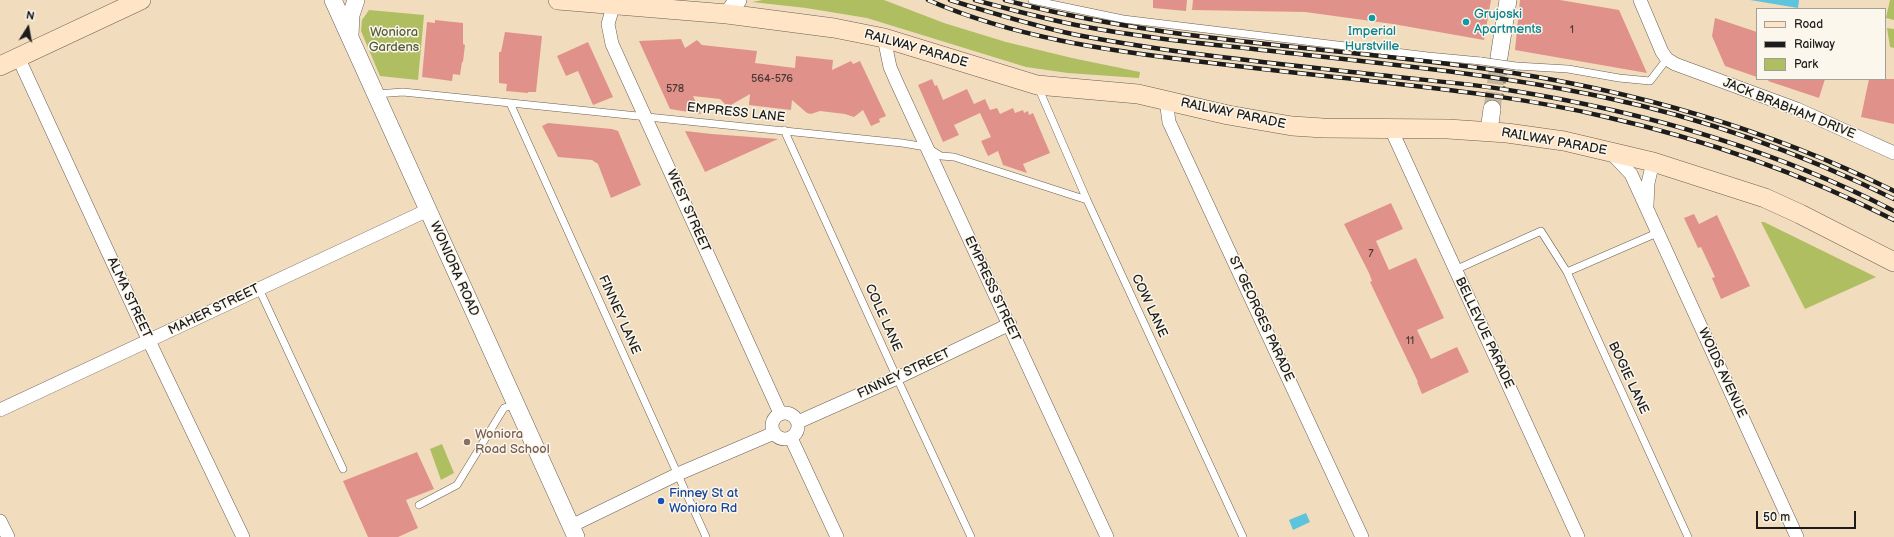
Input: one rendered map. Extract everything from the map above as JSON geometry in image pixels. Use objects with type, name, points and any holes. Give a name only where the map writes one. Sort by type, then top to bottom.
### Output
[{"type":"main road","points":[[0,66],[141,0]]},
{"type":"main road","name":"RAILWAY PARADE","points":[[558,0],[614,2],[650,8],[733,7],[884,38],[1037,85],[1112,91],[1166,100],[1228,115],[1292,126],[1490,131],[1564,141],[1653,162],[1765,198],[1800,214],[1894,262]]},
{"type":"street","name":"WONIORA ROAD","points":[[332,0],[376,94],[573,532]]},
{"type":"street","points":[[350,39],[351,15],[356,0]]},
{"type":"street","points":[[650,8],[668,0]]},
{"type":"street","points":[[1503,62],[1507,1]]},
{"type":"street","name":"WEST STREET","points":[[614,2],[609,17],[609,35],[780,413]]},
{"type":"street","points":[[1638,2],[1659,46],[1667,59]]},
{"type":"street","name":"EMPRESS STREET","points":[[884,38],[890,67],[926,147],[1010,324],[1107,537]]},
{"type":"street","name":"ALMA STREET","points":[[18,57],[149,341],[244,537]]},
{"type":"street","name":"JACK BRABHAM DRIVE","points":[[1667,59],[1683,68],[1797,109],[1894,153]]},
{"type":"street","name":"ST GEORGES PARADE","points":[[1166,100],[1169,122],[1362,537]]},
{"type":"street","points":[[1490,131],[1497,107]]},
{"type":"street","name":"BELLEVUE PARADE","points":[[1391,129],[1578,537]]},
{"type":"street","name":"WOIDS AVENUE","points":[[1609,151],[1631,174],[1797,537]]},
{"type":"street","name":"WOIDS AVENUE","points":[[1647,209],[1648,183],[1653,162]]},
{"type":"street","name":"MAHER STREET","points":[[0,410],[428,210]]},
{"type":"street","name":"FINNEY STREET","points":[[798,422],[897,378],[1010,324]]},
{"type":"street","points":[[780,413],[791,414],[798,422],[798,431],[791,438],[781,438],[774,433],[772,423],[780,413]]},
{"type":"street","points":[[573,532],[678,474],[774,433]]},
{"type":"street","points":[[791,438],[837,537]]},
{"type":"street","points":[[0,521],[8,537]]},
{"type":"lane","points":[[1032,0],[1123,19],[1516,66],[1568,69],[1620,78],[1650,80],[1667,59]]},
{"type":"lane","name":"COW LANE","points":[[1037,85],[1086,200],[1243,537]]},
{"type":"lane","name":"EMPRESS LANE","points":[[376,94],[403,92],[902,143],[926,147],[941,156],[954,157],[1086,200]]},
{"type":"lane","name":"FINNEY LANE","points":[[510,103],[706,537]]},
{"type":"lane","name":"COLE LANE","points":[[784,130],[971,537]]},
{"type":"lane","name":"BOGIE LANE","points":[[1455,270],[1541,231],[1567,272],[1688,537]]},
{"type":"lane","points":[[1567,272],[1657,233]]},
{"type":"lane","points":[[259,289],[343,469]]},
{"type":"lane","points":[[419,505],[457,485],[504,408],[515,404]]},
{"type":"path","points":[[1497,107],[1503,62]]},
{"type":"green space","points":[[763,0],[884,0],[944,23],[1006,42],[1140,72],[1139,78],[1068,73],[1026,67],[867,18],[806,8],[752,2]]},
{"type":"green space","points":[[1890,0],[1894,0],[1894,20],[1886,18]]},
{"type":"green space","name":"Woniora Gardens","points":[[369,10],[424,15],[418,80],[380,76],[361,31],[362,20]]},
{"type":"green space","points":[[1887,28],[1894,29],[1894,48],[1890,47]]},
{"type":"green space","points":[[1761,222],[1764,222],[1876,277],[1805,309]]},
{"type":"green space","points":[[442,444],[454,473],[441,480],[430,449]]},
{"type":"water","points":[[1750,0],[1799,0],[1798,8]]},
{"type":"water","points":[[1306,513],[1310,522],[1293,530],[1289,520]]},
{"type":"building","points":[[1153,0],[1187,0],[1186,11],[1153,8]]},
{"type":"building","points":[[1193,0],[1491,0],[1484,40],[1393,24],[1305,12],[1192,10]]},
{"type":"building","points":[[1520,0],[1560,0],[1619,10],[1647,73],[1515,50]]},
{"type":"building","points":[[1715,18],[1756,32],[1756,77],[1725,66],[1712,36]]},
{"type":"building","points":[[435,20],[463,23],[463,44],[465,45],[463,62],[460,75],[453,74],[452,81],[422,77],[427,22],[435,23]]},
{"type":"building","points":[[505,32],[542,36],[536,92],[528,93],[506,91],[507,84],[499,83],[499,52],[501,52]]},
{"type":"building","points":[[681,39],[685,48],[697,40],[702,45],[757,51],[755,63],[795,68],[796,56],[833,60],[832,70],[851,61],[853,64],[860,61],[886,116],[879,119],[880,122],[871,126],[863,110],[854,117],[845,114],[820,111],[811,114],[807,113],[792,100],[791,110],[749,105],[750,94],[731,105],[725,104],[720,99],[693,96],[701,114],[670,109],[639,41]]},
{"type":"building","points":[[588,42],[613,97],[593,105],[578,71],[566,76],[557,56]]},
{"type":"building","points":[[932,79],[935,86],[937,85],[943,100],[967,89],[974,104],[985,99],[990,110],[997,108],[1000,114],[1013,108],[1015,113],[1023,110],[1024,113],[1028,111],[1029,115],[1033,113],[1050,153],[1023,164],[1027,173],[1003,165],[998,151],[988,156],[981,141],[991,137],[980,113],[954,125],[959,135],[943,142],[918,85]]},
{"type":"building","points":[[1894,79],[1894,124],[1861,117],[1869,80]]},
{"type":"building","points":[[1768,80],[1825,80],[1819,98]]},
{"type":"building","points":[[548,123],[612,129],[618,131],[641,185],[611,198],[598,164],[592,160],[558,157],[542,126]]},
{"type":"building","points":[[685,131],[712,134],[778,139],[705,172]]},
{"type":"building","points":[[1391,203],[1403,229],[1376,241],[1389,270],[1416,258],[1444,318],[1417,330],[1431,359],[1457,347],[1469,372],[1422,394],[1418,382],[1370,282],[1372,281],[1369,273],[1344,224]]},
{"type":"building","points":[[1694,214],[1699,224],[1717,215],[1750,286],[1721,299],[1712,278],[1715,277],[1701,247],[1698,248],[1684,218]]},
{"type":"building","points":[[417,452],[434,489],[406,500],[418,528],[398,537],[368,537],[343,481]]},
{"type":"tunnel","points":[[1492,109],[1499,57]]},
{"type":"railway","points":[[928,0],[993,24],[1026,33],[1093,47],[1195,61],[1474,93],[1538,103],[1602,116],[1678,135],[1751,159],[1823,187],[1894,220]]},
{"type":"railway","points":[[950,0],[1045,28],[1117,42],[1236,59],[1494,88],[1608,109],[1706,135],[1754,151],[1802,169],[1894,211]]},
{"type":"railway","points":[[975,0],[1076,25],[1118,32],[1182,41],[1470,74],[1559,88],[1603,97],[1678,115],[1752,139],[1824,167],[1894,199]]},
{"type":"railway","points":[[1005,0],[1064,14],[1184,34],[1245,42],[1427,61],[1540,77],[1592,88],[1644,100],[1746,130],[1846,168],[1894,191]]},
{"type":"place","name":"Imperial Hurstville","points":[[1372,18]]},
{"type":"place","name":"Grujoski Apartments","points":[[1466,22]]},
{"type":"place","name":"Woniora Road School","points":[[467,442]]},
{"type":"place","name":"Finney St at Woniora Rd","points":[[661,501]]}]
